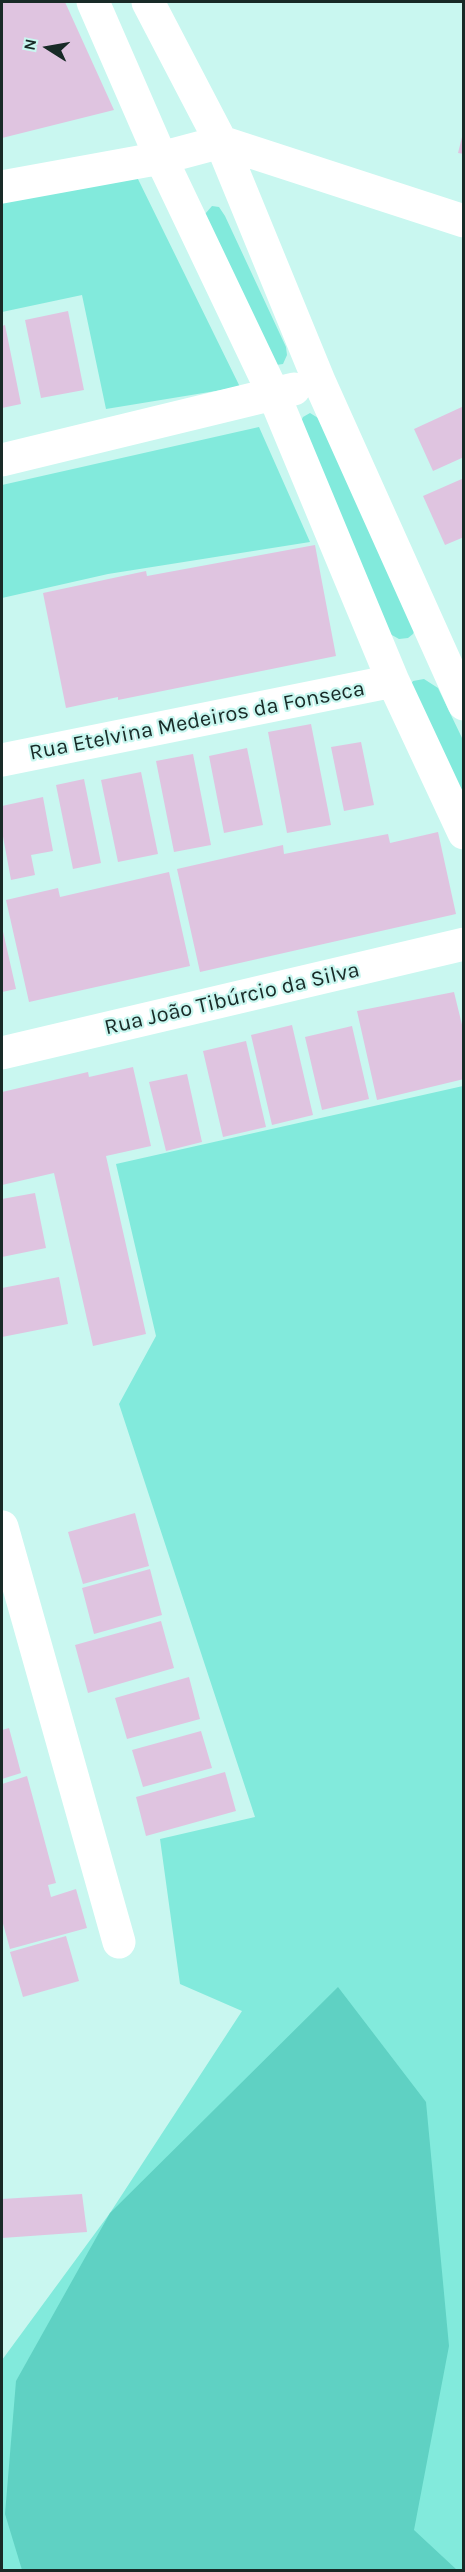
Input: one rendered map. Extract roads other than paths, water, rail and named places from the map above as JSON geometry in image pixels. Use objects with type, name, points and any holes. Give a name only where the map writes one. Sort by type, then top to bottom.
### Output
[{"type":"street","points":[[93,2],[160,158],[274,395],[393,681],[464,833]]},
{"type":"street","points":[[148,2],[221,142],[319,381],[464,704]]},
{"type":"street","points":[[2,188],[160,158],[221,142],[464,221]]},
{"type":"street","points":[[2,460],[274,395],[319,381]]},
{"type":"street","name":"Rua Etelvina Medeiros da Fonseca","points":[[2,760],[393,681]]},
{"type":"street","name":"Rua João Tibúrcio da Silva","points":[[2,1053],[464,944]]},
{"type":"street","points":[[2,1527],[119,1942]]}]
